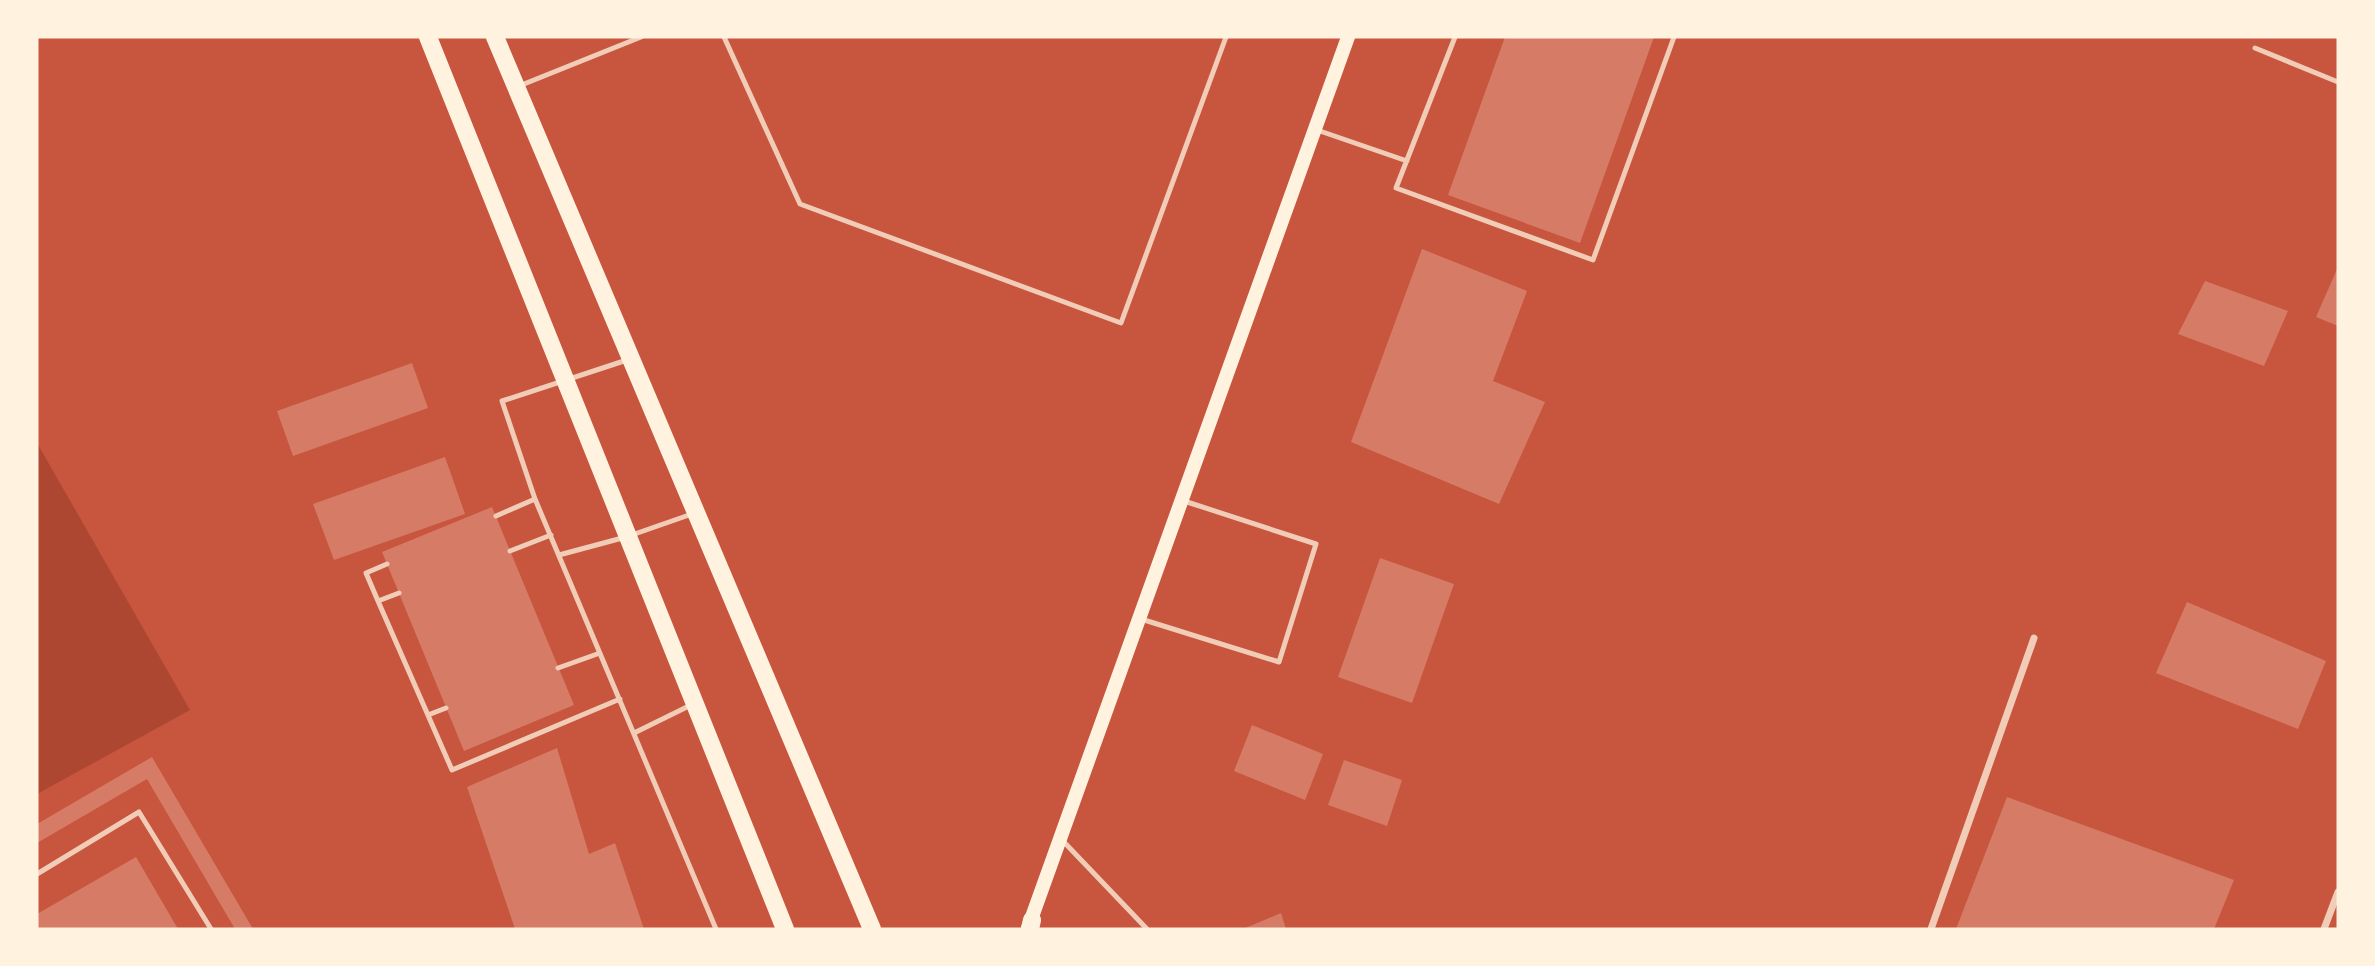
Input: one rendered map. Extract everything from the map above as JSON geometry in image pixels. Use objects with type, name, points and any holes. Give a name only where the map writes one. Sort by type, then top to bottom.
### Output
[{"type":"main road","points":[[428,37],[785,929]]},
{"type":"main road","points":[[495,37],[872,929]]},
{"type":"main road","points":[[1030,926],[1181,500],[1317,130],[1348,37]]},
{"type":"street","points":[[1931,929],[2034,638]]},
{"type":"street","points":[[2324,929],[2338,892]]},
{"type":"lane","points":[[516,88],[641,37]]},
{"type":"lane","points":[[724,37],[800,204],[1121,323],[1226,37]]},
{"type":"lane","points":[[1455,37],[1396,188],[1593,260],[1674,37]]},
{"type":"lane","points":[[2255,48],[2338,82]]},
{"type":"lane","points":[[1317,130],[1407,161]]},
{"type":"lane","points":[[631,359],[564,378],[502,401],[536,499],[716,929]]},
{"type":"lane","points":[[496,516],[536,499]]},
{"type":"lane","points":[[1139,618],[1279,662],[1316,544],[1181,500]]},
{"type":"lane","points":[[559,555],[626,537],[695,513]]},
{"type":"lane","points":[[510,551],[551,535]]},
{"type":"lane","points":[[387,564],[366,573],[452,770],[620,699]]},
{"type":"lane","points":[[379,601],[399,593]]},
{"type":"lane","points":[[558,668],[600,653]]},
{"type":"lane","points":[[634,733],[694,704]]},
{"type":"lane","points":[[428,715],[446,708]]},
{"type":"lane","points":[[37,874],[139,813],[211,929]]},
{"type":"lane","points":[[1060,837],[1147,929]]},
{"type":"shaded area","points":[[37,443],[190,710],[37,794]]},
{"type":"building","points":[[1505,37],[1654,37],[1580,243],[1448,195]]},
{"type":"building","points":[[1422,249],[1527,291],[1493,381],[1545,402],[1499,504],[1351,442]]},
{"type":"building","points":[[2338,267],[2338,326],[2316,317]]},
{"type":"building","points":[[2205,281],[2288,311],[2264,366],[2178,334]]},
{"type":"building","points":[[412,363],[428,408],[293,456],[277,411]]},
{"type":"building","points":[[445,457],[465,514],[334,560],[313,504]]},
{"type":"building","points":[[492,507],[574,705],[464,751],[382,552]]},
{"type":"building","points":[[1380,558],[1454,584],[1412,703],[1338,677]]},
{"type":"building","points":[[2187,602],[2326,661],[2298,729],[2156,673]]},
{"type":"building","points":[[1252,725],[1323,754],[1305,800],[1234,771]]},
{"type":"building","points":[[557,748],[589,854],[615,843],[644,929],[515,929],[467,787]]},
{"type":"building","points":[[152,757],[253,929],[235,929],[147,779],[37,843],[37,824]]},
{"type":"building","points":[[1344,760],[1402,780],[1387,826],[1328,805]]},
{"type":"building","points":[[2007,797],[2234,880],[2214,929],[1956,929]]},
{"type":"building","points":[[136,857],[178,929],[37,929],[37,914]]},
{"type":"building","points":[[1281,913],[1286,929],[1243,929]]}]
